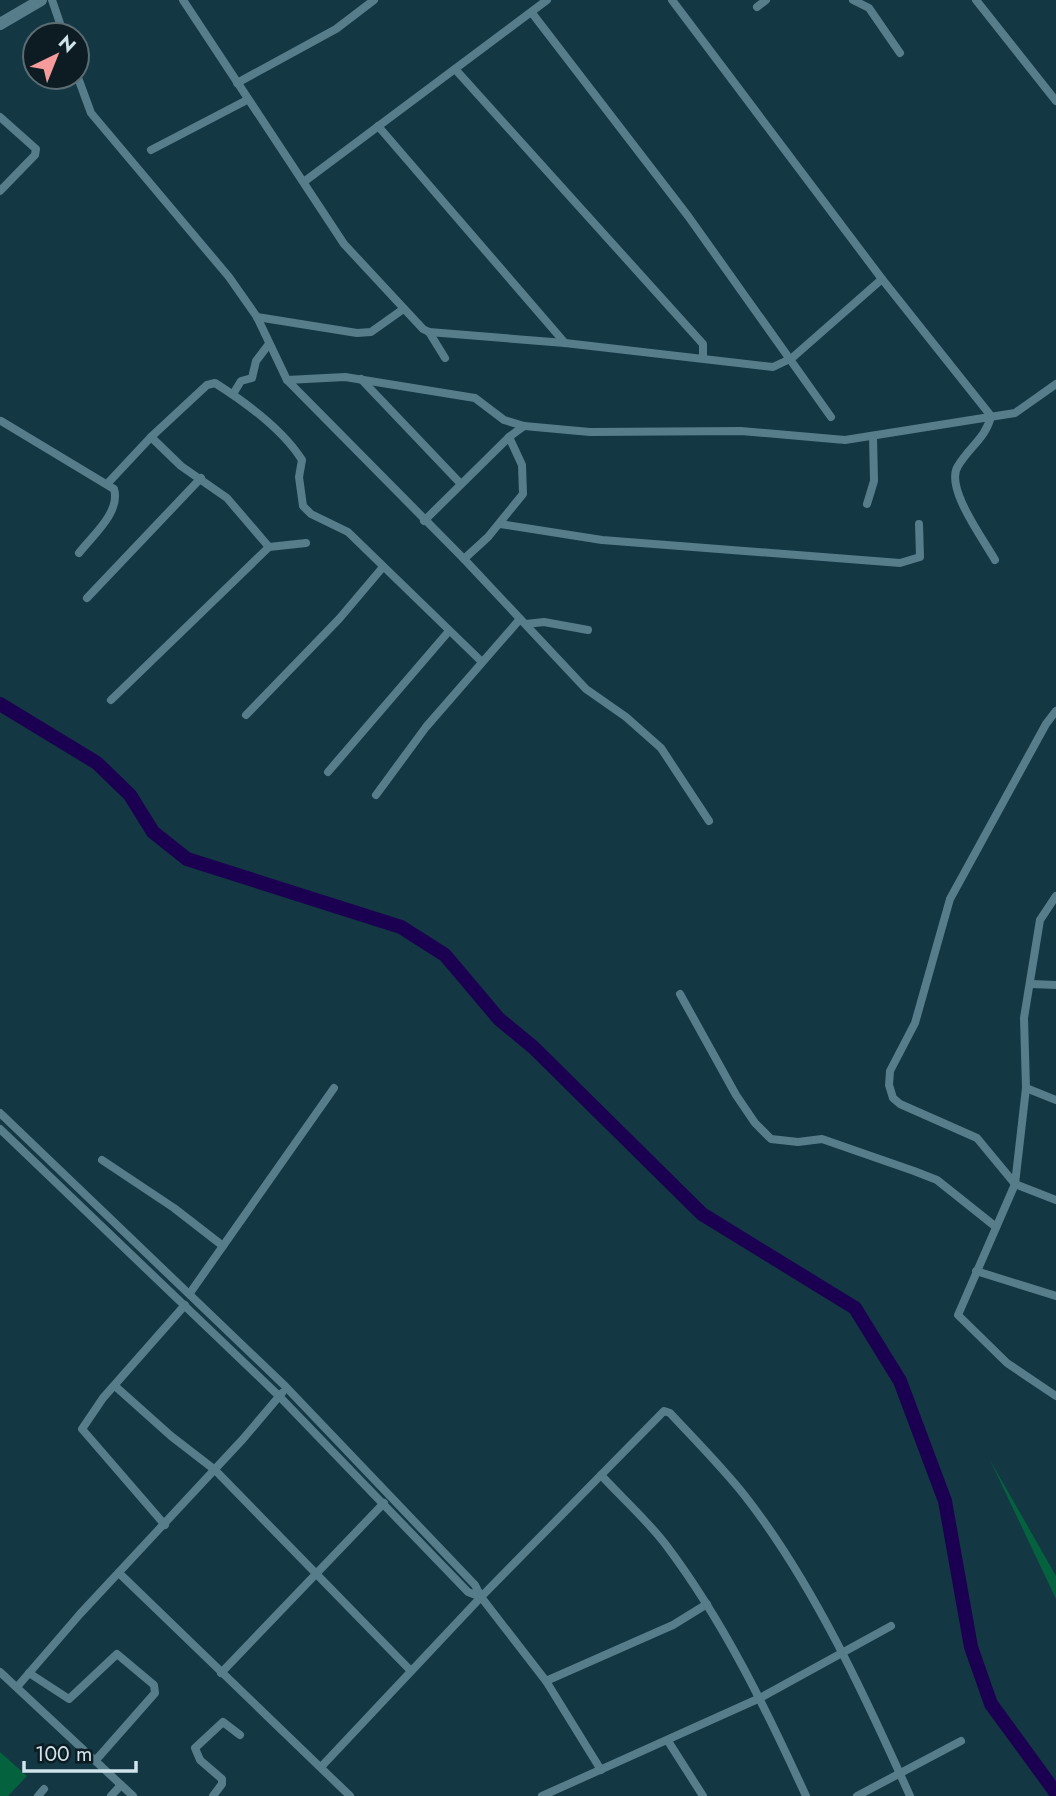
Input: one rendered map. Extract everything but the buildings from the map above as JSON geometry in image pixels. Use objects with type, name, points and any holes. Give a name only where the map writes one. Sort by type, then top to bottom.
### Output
[{"type":"main road","points":[[0,24],[41,0]]},
{"type":"street","points":[[52,0],[59,21]]},
{"type":"street","points":[[183,0],[247,100],[305,180],[344,244],[402,310],[429,332],[445,358]]},
{"type":"street","points":[[237,83],[336,29],[374,0]]},
{"type":"street","points":[[305,180],[547,0]]},
{"type":"street","points":[[672,0],[882,279],[991,416]]},
{"type":"street","points":[[757,7],[766,0]]},
{"type":"street","points":[[853,0],[869,8],[900,53]]},
{"type":"street","points":[[976,0],[1056,101]]},
{"type":"street","points":[[532,13],[792,358],[831,417]]},
{"type":"street","points":[[455,69],[703,344],[703,358]]},
{"type":"street","points":[[83,91],[92,113],[229,277],[257,317],[287,380],[464,559],[586,689],[626,717],[660,748],[709,821]]},
{"type":"street","points":[[151,150],[247,100]]},
{"type":"street","points":[[0,117],[36,149],[35,155],[0,191]]},
{"type":"street","points":[[379,126],[565,343]]},
{"type":"street","points":[[429,332],[565,343],[773,367],[792,358],[882,279]]},
{"type":"street","points":[[257,317],[357,333],[371,332],[402,310]]},
{"type":"street","points":[[233,394],[241,381],[252,378],[256,361],[269,344]]},
{"type":"street","points":[[287,380],[325,376],[361,379],[475,398],[504,420],[524,426],[590,432],[741,431],[845,440],[1015,413],[1056,384]]},
{"type":"street","points":[[361,379],[460,483]]},
{"type":"street","points":[[107,484],[151,437],[210,383],[233,394],[297,453],[302,460],[299,477],[303,506],[311,514],[348,532],[481,661]]},
{"type":"street","points":[[991,416],[987,431],[956,468],[954,477],[969,517],[995,560]]},
{"type":"street","points":[[1,421],[114,489],[115,504],[79,554]]},
{"type":"street","points":[[424,521],[460,483],[524,426]]},
{"type":"street","points":[[867,503],[874,481],[873,436]]},
{"type":"street","points":[[151,437],[181,466],[227,498],[269,547]]},
{"type":"street","points":[[464,559],[500,524],[523,494],[525,484],[522,465],[509,437]]},
{"type":"street","points":[[87,598],[201,478]]},
{"type":"street","points":[[500,524],[602,540],[900,563],[920,557],[919,524]]},
{"type":"street","points":[[111,700],[269,547],[306,543]]},
{"type":"street","points":[[246,715],[340,619],[383,567]]},
{"type":"street","points":[[376,796],[426,727],[481,661],[523,622],[544,622],[588,630]]},
{"type":"street","points":[[328,772],[449,631]]},
{"type":"street","points":[[1056,711],[1046,724],[950,899],[915,1023],[890,1071],[889,1085],[893,1098],[900,1104],[977,1138],[1015,1184],[1056,1200]]},
{"type":"street","points":[[1056,896],[1040,920],[1024,1018],[1026,1088],[1015,1184],[958,1315],[1007,1363],[1056,1396]]},
{"type":"street","points":[[1031,984],[1056,985]]},
{"type":"street","points":[[680,994],[736,1095],[755,1123],[771,1139],[798,1142],[822,1139],[914,1171],[937,1180],[996,1227]]},
{"type":"street","points":[[190,1293],[334,1088]]},
{"type":"street","points":[[1026,1088],[1056,1100]]},
{"type":"street","points":[[0,1112],[285,1386],[475,1585],[481,1597],[546,1681],[601,1770]]},
{"type":"street","points":[[0,1129],[279,1396],[468,1592],[481,1597]]},
{"type":"street","points":[[102,1160],[174,1208],[223,1246]]},
{"type":"street","points":[[976,1271],[1056,1296]]},
{"type":"street","points":[[165,1525],[82,1433],[84,1425],[115,1386],[185,1305]]},
{"type":"street","points":[[115,1386],[171,1436],[215,1470],[411,1671]]},
{"type":"street","points":[[17,1687],[215,1470],[285,1386]]},
{"type":"street","points":[[321,1768],[659,1413],[670,1413],[746,1497],[806,1587],[910,1796]]},
{"type":"street","points":[[601,1475],[664,1543],[708,1604],[760,1698],[806,1796]]},
{"type":"street","points":[[220,1673],[384,1503]]},
{"type":"street","points":[[119,1573],[350,1796]]},
{"type":"street","points":[[546,1681],[673,1625],[708,1604]]},
{"type":"street","points":[[542,1796],[760,1698],[891,1626]]},
{"type":"street","points":[[29,1673],[69,1699],[117,1654],[155,1685],[155,1693],[96,1760]]},
{"type":"street","points":[[0,1672],[133,1796]]},
{"type":"street","points":[[213,1796],[222,1780],[200,1760],[195,1748],[219,1723],[223,1722],[240,1735]]},
{"type":"street","points":[[668,1741],[703,1796]]},
{"type":"street","points":[[858,1796],[961,1741]]},
{"type":"street","points":[[111,1796],[121,1785]]},
{"type":"green space","points":[[990,1460],[1056,1576],[1056,1599]]},
{"type":"green space","points":[[0,1752],[27,1776],[8,1796],[0,1796]]},
{"type":"waterway","points":[[0,704],[97,763],[130,795],[153,832],[187,859],[401,927],[445,955],[499,1019],[533,1047],[702,1214],[855,1308],[900,1381],[945,1501],[971,1647],[991,1704],[1056,1793]]}]
